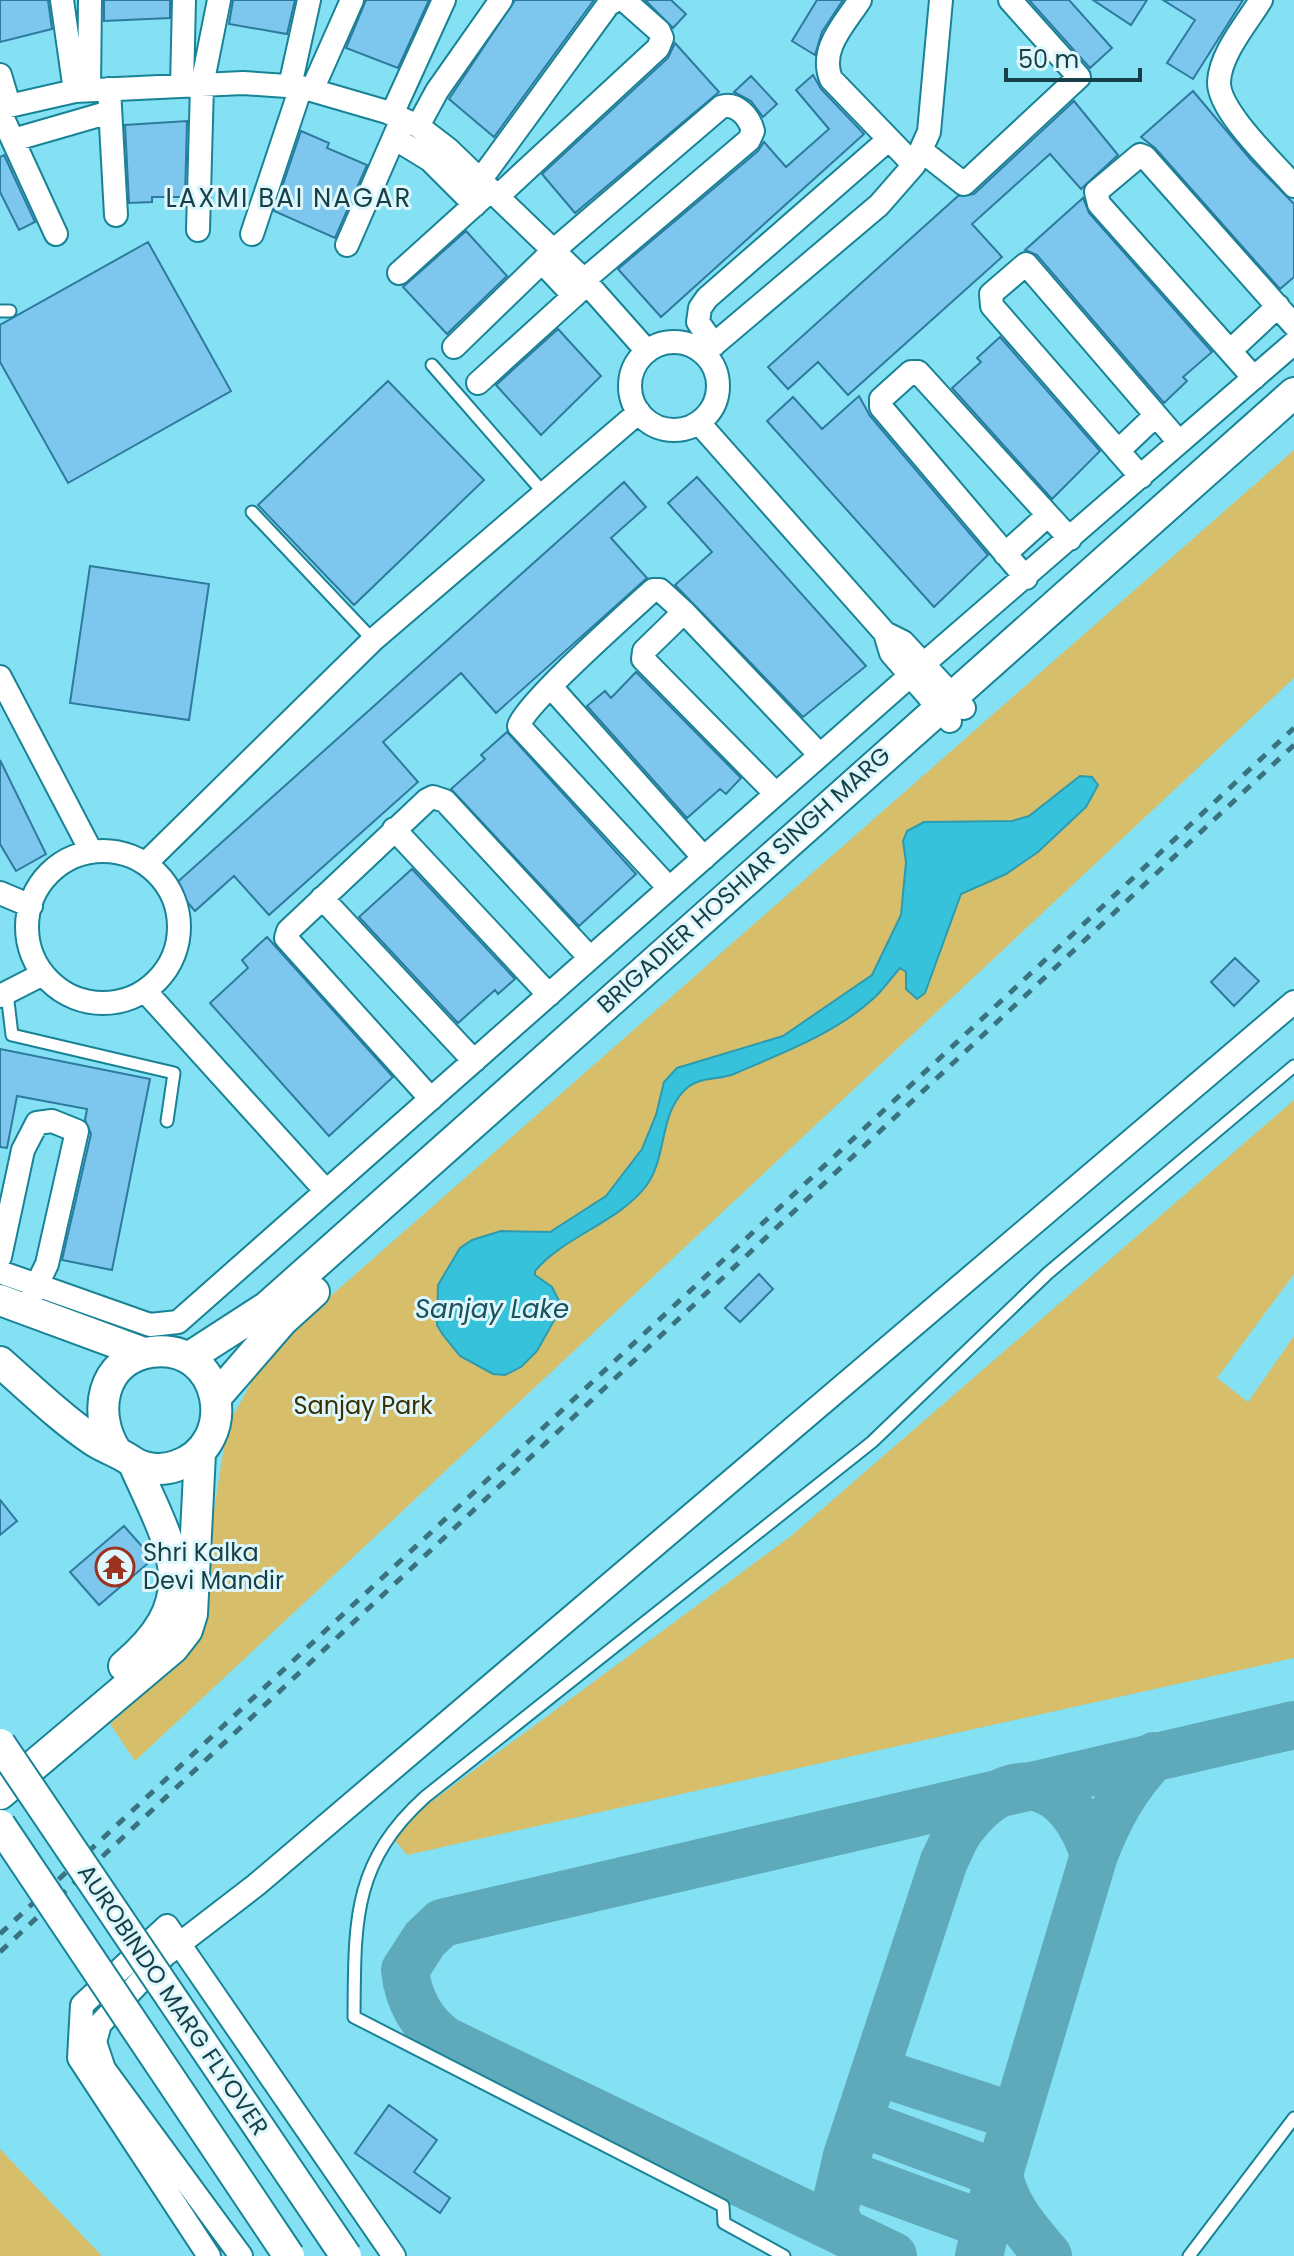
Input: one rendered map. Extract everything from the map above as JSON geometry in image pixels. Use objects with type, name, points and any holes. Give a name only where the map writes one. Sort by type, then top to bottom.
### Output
[{"type":"street","points":[[62,0],[91,90],[110,112],[116,215]]},
{"type":"street","points":[[90,0],[91,90]]},
{"type":"street","points":[[184,0],[195,89],[198,230]]},
{"type":"street","points":[[195,89],[219,0]]},
{"type":"street","points":[[300,91],[309,0]]},
{"type":"street","points":[[252,234],[300,91],[352,0]]},
{"type":"street","points":[[347,245],[402,124],[444,0]]},
{"type":"street","points":[[402,124],[437,91],[501,0]]},
{"type":"street","points":[[486,193],[608,5],[616,0]]},
{"type":"street","points":[[399,273],[486,193],[658,48],[662,38],[659,31],[624,0]]},
{"type":"street","points":[[860,0],[828,50],[826,66],[831,79],[888,140],[964,184],[1079,77],[1010,0]]},
{"type":"street","points":[[709,349],[879,205],[918,158],[935,91],[941,0]]},
{"type":"street","points":[[1261,0],[1228,54],[1218,83],[1227,108],[1294,186]]},
{"type":"street","points":[[0,75],[3,108],[13,140],[56,234]]},
{"type":"street","points":[[3,108],[91,90],[300,91],[402,124],[430,160],[486,193],[647,351]]},
{"type":"street","points":[[454,347],[548,256],[721,107],[730,104],[737,107],[751,124],[753,131],[749,140],[582,286],[478,383]]},
{"type":"street","points":[[13,140],[110,112]]},
{"type":"street","points":[[709,349],[676,341],[647,351],[635,364],[630,379],[632,399],[639,412],[657,426],[671,429],[682,430],[699,423],[716,399],[717,383],[709,349],[697,315],[707,298],[888,140]]},
{"type":"street","points":[[1254,378],[1099,204],[1096,192],[1140,155],[1145,157],[1294,325]]},
{"type":"street","points":[[1141,477],[992,306],[991,294],[1004,281],[1026,264],[1179,442]]},
{"type":"street","points":[[1230,351],[1278,306]]},
{"type":"street","points":[[19,1297],[150,1325],[178,1322],[820,755],[1294,343]]},
{"type":"street","points":[[1026,578],[881,407],[881,399],[911,372],[918,372],[1070,539]]},
{"type":"street","name":"BRIGADIER HOSHIAR SINGH MARG","points":[[217,1396],[282,1321],[1294,393]]},
{"type":"street","points":[[146,863],[373,640],[542,491],[639,412]]},
{"type":"street","points":[[1118,451],[1155,416]]},
{"type":"street","name":"BRIGADIER HOSHIAR SINGH MARG","points":[[188,1358],[267,1307],[951,707],[1294,418]]},
{"type":"street","points":[[699,423],[885,633],[891,653],[919,669],[951,707]]},
{"type":"street","points":[[1005,554],[1048,515]]},
{"type":"street","points":[[669,888],[523,734],[519,726],[521,718],[551,687],[653,590],[660,590],[684,612],[820,755]]},
{"type":"street","points":[[684,612],[644,651],[643,659],[776,794]]},
{"type":"street","points":[[0,677],[91,851]]},
{"type":"street","points":[[551,687],[704,858]]},
{"type":"street","points":[[431,1099],[289,946],[288,931],[394,829],[427,800],[433,797],[445,801],[590,958]]},
{"type":"street","points":[[394,829],[549,995]]},
{"type":"street","points":[[91,851],[118,851],[146,863],[165,881],[174,896],[180,922],[176,951],[146,992],[113,1003],[77,1000],[54,987],[32,956],[26,930],[34,893],[50,871],[73,857],[91,851]]},
{"type":"street","points":[[0,893],[31,906]]},
{"type":"street","points":[[322,898],[474,1061]]},
{"type":"street","points":[[3,994],[43,974]]},
{"type":"street","points":[[146,992],[326,1191]]},
{"type":"street","points":[[241,2256],[104,2069],[95,2042],[100,2024],[179,1945],[280,1865],[1294,1002]]},
{"type":"street","points":[[0,1257],[23,1150],[37,1123],[52,1121],[77,1131],[47,1264],[19,1297]]},
{"type":"street","points":[[0,1272],[19,1297],[144,1353]]},
{"type":"street","points":[[0,1362],[95,1441],[125,1457],[169,1469],[200,1453],[213,1436],[218,1417],[217,1396],[207,1374],[188,1358],[166,1352],[144,1353],[128,1360],[106,1386],[101,1420],[125,1457],[173,1553],[176,1574],[161,1625],[131,1660],[0,1764]]},
{"type":"street","points":[[0,1794],[173,1648],[187,1630],[196,1586],[200,1453]]},
{"type":"street","name":"AUROBINDO MARG FLYOVER","points":[[0,1744],[346,2256]]},
{"type":"street","name":"AUROBINDO MARG FLYOVER","points":[[0,1825],[289,2256]]},
{"type":"street","points":[[209,2256],[79,2058],[82,2005],[167,1926],[394,2256]]},
{"type":"lane","points":[[432,365],[542,491]]},
{"type":"lane","points":[[252,512],[373,640]]},
{"type":"lane","points":[[3,994],[12,1035],[174,1073],[167,1121]]},
{"type":"lane","points":[[0,1026],[10,1017]]},
{"type":"lane","points":[[784,2256],[724,2223],[723,2206],[354,2017],[361,1904],[380,1846],[399,1821],[425,1797],[872,1442],[1048,1273],[1294,1066]]},
{"type":"lane","points":[[1189,2256],[1294,2118]]},
{"type":"green space","name":"Sanjay Park","points":[[1294,450],[1294,678],[135,1761],[110,1724],[198,1644],[203,1580],[227,1427],[269,1350]]},
{"type":"green space","points":[[1294,1100],[1294,1274],[1217,1378],[1248,1402],[1294,1336],[1294,1658],[407,1855],[389,1833],[791,1536]]},
{"type":"green space","points":[[0,2149],[102,2256],[0,2256]]},
{"type":"water","name":"Sanjay Lake","points":[[1080,776],[1092,777],[1098,785],[1086,807],[1038,852],[1006,874],[961,894],[925,993],[917,999],[906,989],[906,972],[900,968],[862,1008],[827,1031],[734,1074],[688,1087],[672,1109],[658,1162],[646,1186],[621,1210],[561,1248],[535,1271],[535,1275],[552,1287],[559,1301],[556,1317],[537,1351],[521,1367],[505,1375],[493,1374],[460,1356],[437,1325],[438,1285],[460,1248],[472,1240],[501,1231],[550,1232],[606,1196],[642,1149],[656,1115],[664,1082],[677,1068],[783,1036],[872,975],[901,915],[906,862],[903,841],[907,831],[924,822],[1012,821],[1029,816]]},
{"type":"building","points":[[0,0],[48,0],[52,29],[0,42]]},
{"type":"building","points":[[104,0],[170,0],[170,18],[104,21]]},
{"type":"building","points":[[233,0],[295,0],[287,34],[229,24]]},
{"type":"building","points":[[366,0],[429,0],[398,68],[346,48]]},
{"type":"building","points":[[515,0],[594,0],[494,137],[449,99]]},
{"type":"building","points":[[645,0],[671,0],[686,14],[673,28]]},
{"type":"building","points":[[817,0],[843,0],[822,32],[815,55],[792,41]]},
{"type":"building","points":[[1029,0],[1069,0],[1112,48],[1090,68]]},
{"type":"building","points":[[1093,0],[1147,0],[1131,25]]},
{"type":"building","points":[[1163,0],[1243,0],[1193,79],[1167,63],[1195,20]]},
{"type":"building","points":[[675,43],[719,92],[575,213],[542,174],[668,58]]},
{"type":"building","points":[[813,75],[821,89],[864,134],[661,317],[618,269],[758,151],[764,142],[786,167],[829,129],[796,90]]},
{"type":"building","points":[[751,76],[777,104],[763,117],[751,101],[734,92]]},
{"type":"building","points":[[1193,91],[1251,160],[1294,204],[1294,277],[1280,289],[1155,148],[1141,137]]},
{"type":"building","points":[[1074,101],[1118,155],[1081,189],[1050,154],[972,224],[1002,257],[848,395],[818,362],[788,389],[768,367],[958,196],[974,194]]},
{"type":"building","points":[[187,121],[185,197],[152,197],[152,202],[129,203],[125,125]]},
{"type":"building","points":[[301,131],[329,143],[327,148],[367,165],[335,238],[274,211]]},
{"type":"building","points":[[4,155],[35,222],[19,230],[0,192],[0,157]]},
{"type":"building","points":[[1083,198],[1089,213],[1212,352],[1183,377],[1187,381],[1164,403],[1037,255],[1025,250]]},
{"type":"building","points":[[466,231],[507,276],[447,334],[403,287]]},
{"type":"building","points":[[148,242],[231,391],[68,483],[0,362],[0,325]]},
{"type":"building","points":[[558,329],[601,376],[541,435],[496,385]]},
{"type":"building","points":[[1000,337],[1100,451],[1052,499],[952,388],[981,362],[977,358]]},
{"type":"building","points":[[388,381],[484,480],[354,605],[258,505]]},
{"type":"building","points":[[859,396],[870,416],[988,555],[934,607],[767,421],[793,397],[822,429]]},
{"type":"building","points":[[697,477],[866,666],[803,717],[675,585],[712,552],[668,503]]},
{"type":"building","points":[[624,482],[646,507],[611,538],[647,578],[496,713],[461,673],[383,742],[418,782],[269,915],[234,876],[195,911],[173,886]]},
{"type":"building","points":[[90,566],[209,584],[189,720],[70,703]]},
{"type":"building","points":[[636,672],[741,778],[726,794],[720,789],[687,818],[587,706],[605,691],[611,698]]},
{"type":"building","points":[[507,732],[636,874],[579,926],[451,789],[485,759],[481,755]]},
{"type":"building","points":[[0,760],[46,854],[16,871],[0,844]]},
{"type":"building","points":[[412,869],[515,979],[498,994],[495,990],[458,1023],[359,917]]},
{"type":"building","points":[[267,937],[393,1077],[329,1136],[210,1003],[248,968],[242,960]]},
{"type":"building","points":[[1235,958],[1259,981],[1234,1006],[1211,982]]},
{"type":"building","points":[[0,1049],[150,1079],[112,1270],[62,1260],[91,1134],[85,1120],[87,1109],[17,1096],[7,1148],[0,1147]]},
{"type":"building","points":[[759,1274],[773,1289],[740,1322],[725,1308]]},
{"type":"building","points":[[0,1500],[17,1521],[0,1535]]},
{"type":"building","points":[[124,1526],[153,1559],[99,1605],[70,1572]]},
{"type":"building","points":[[389,2105],[437,2140],[414,2172],[450,2198],[440,2213],[355,2153]]},
{"type":"taxiway","points":[[893,2256],[446,2041],[437,2035],[418,2010],[409,1991],[405,1970],[425,1939],[442,1923],[1294,1725]]},
{"type":"taxiway","points":[[1048,2256],[1011,2207],[999,2174],[1094,1855],[1119,1802],[1154,1756]]},
{"type":"taxiway","points":[[841,2229],[834,2212],[847,2156],[944,1861],[959,1831],[981,1806],[1001,1793],[1020,1787],[1038,1788],[1056,1796],[1071,1810],[1084,1830],[1094,1855]]},
{"type":"taxiway","points":[[875,2071],[1016,2117]]},
{"type":"taxiway","points":[[858,2122],[999,2174],[979,2256]]},
{"type":"taxiway","points":[[843,2173],[986,2225]]},
{"type":"railway","points":[[0,1934],[1294,728]]},
{"type":"railway","points":[[0,1952],[1294,745]]},
{"type":"place","name":"Shri Kalka Devi Mandir","points":[[115,1567]]},
{"type":"district","name":"LAXMI BAI NAGAR","points":[[289,198]]}]
